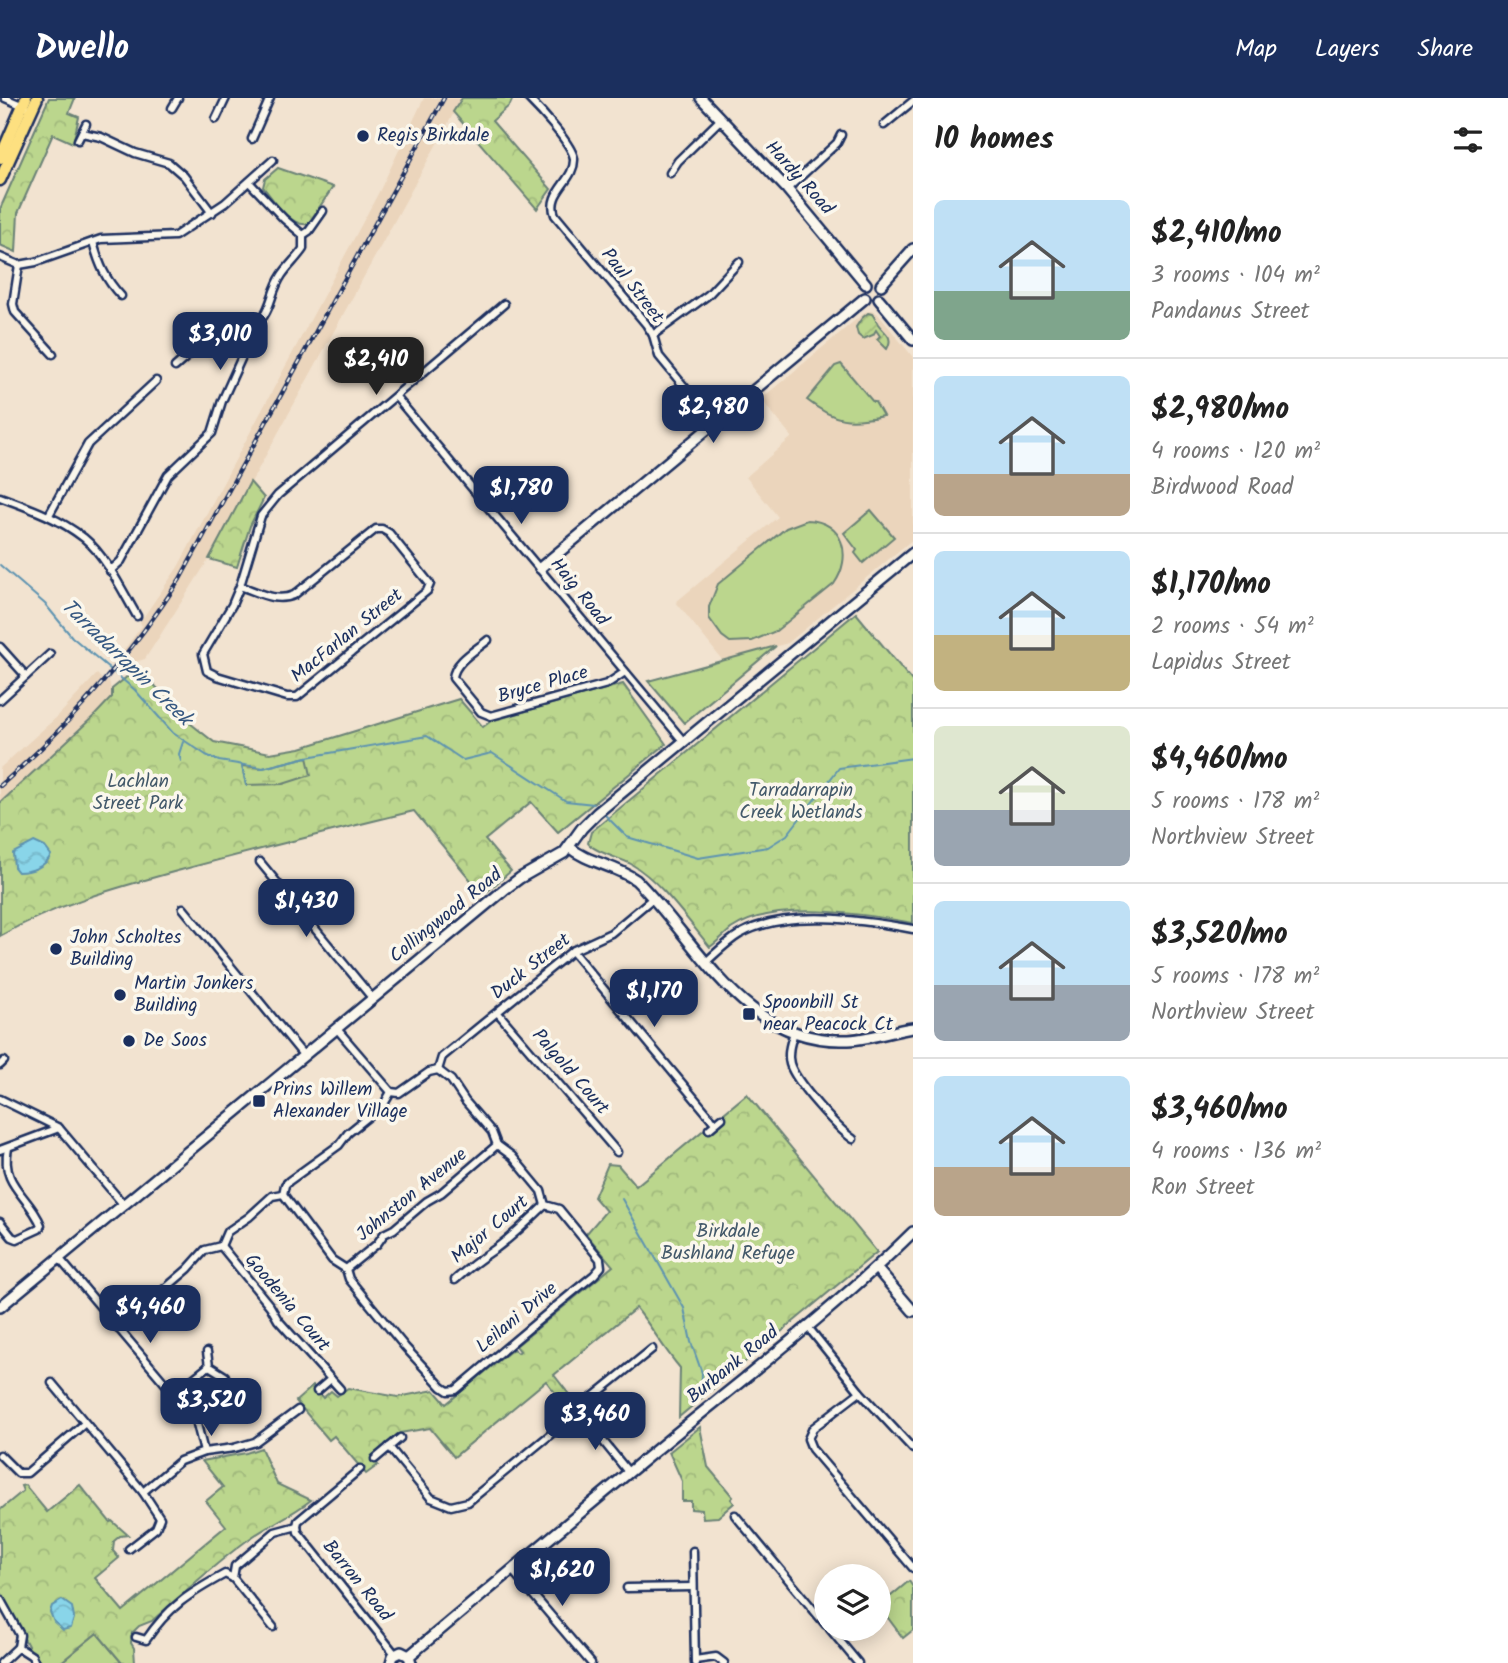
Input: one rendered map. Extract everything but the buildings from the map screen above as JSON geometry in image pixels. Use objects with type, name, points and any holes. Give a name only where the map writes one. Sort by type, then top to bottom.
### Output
[{"type":"main road","points":[[0,158],[26,104],[37,98]]},
{"type":"main road","points":[[0,180],[26,104]]},
{"type":"street","points":[[5,98],[26,104]]},
{"type":"street","points":[[172,107],[178,98]]},
{"type":"street","points":[[216,120],[226,98]]},
{"type":"street","points":[[252,139],[271,98]]},
{"type":"street","name":"Paul Street","points":[[528,98],[570,148],[574,159],[553,201],[555,215],[646,324],[653,335],[654,347],[659,356],[715,424]]},
{"type":"street","name":"Hardy Road","points":[[701,98],[788,189],[866,284]]},
{"type":"street","points":[[884,125],[913,100]]},
{"type":"street","points":[[670,173],[678,161],[721,120]]},
{"type":"street","points":[[78,140],[86,124]]},
{"type":"street","points":[[82,133],[101,137],[135,153],[169,163],[184,176],[212,213]]},
{"type":"street","points":[[788,189],[837,144],[841,135]]},
{"type":"street","points":[[0,257],[19,265],[114,238],[175,236],[212,213],[274,159]]},
{"type":"street","points":[[245,330],[262,319],[272,302],[281,276],[303,249],[303,235],[248,182]]},
{"type":"street","points":[[303,235],[310,231],[323,211]]},
{"type":"street","points":[[93,242],[101,271],[121,296]]},
{"type":"street","points":[[881,285],[913,249]]},
{"type":"street","points":[[653,335],[708,295],[739,262]]},
{"type":"street","points":[[19,265],[13,304],[15,312],[53,354]]},
{"type":"street","points":[[874,281],[881,285],[883,293],[879,299],[872,302],[865,298],[863,291],[866,284],[874,281]]},
{"type":"street","points":[[540,568],[865,298]]},
{"type":"street","points":[[879,299],[913,340]]},
{"type":"street","points":[[396,397],[504,304]]},
{"type":"street","points":[[175,367],[223,326],[228,324],[245,330]]},
{"type":"street","points":[[110,571],[121,561],[168,475],[212,433],[222,401],[245,350],[245,330]]},
{"type":"street","points":[[49,515],[88,444],[156,381]]},
{"type":"street","name":"MacFarlan Street","points":[[240,586],[278,599],[286,599],[376,529],[382,529],[389,533],[430,584],[427,591],[297,697],[288,697],[207,671],[203,654],[232,605],[266,508],[396,397]]},
{"type":"street","name":"Haig Road","points":[[396,397],[684,742]]},
{"type":"street","points":[[0,497],[49,515],[86,540],[110,571],[138,616]]},
{"type":"street","name":"Collingwood Road","points":[[0,1307],[512,884],[557,859],[588,822],[913,553]]},
{"type":"street","name":"Bryce Place","points":[[488,640],[458,665],[453,671],[453,678],[481,712],[491,716],[607,684],[625,672]]},
{"type":"street","points":[[0,647],[26,676]]},
{"type":"street","points":[[0,700],[50,654]]},
{"type":"street","points":[[569,847],[584,858],[629,875],[653,898],[706,962],[749,1007],[763,1017],[810,1037],[845,1040],[913,1028]]},
{"type":"street","points":[[260,863],[373,999]]},
{"type":"street","name":"Duck Street","points":[[438,1070],[442,1057],[572,951],[611,933],[653,898]]},
{"type":"street","points":[[183,908],[304,1056]]},
{"type":"street","points":[[706,962],[739,935],[759,926],[792,920],[836,919],[913,929]]},
{"type":"street","points":[[572,951],[718,1121],[709,1129]]},
{"type":"street","name":"Palgold Court","points":[[498,1013],[617,1152]]},
{"type":"street","points":[[337,1029],[391,1092],[399,1093],[429,1072],[438,1070]]},
{"type":"street","points":[[794,1032],[789,1061],[794,1074],[842,1132],[853,1139]]},
{"type":"street","name":"Leilani Drive","points":[[283,1194],[332,1260],[346,1269],[349,1279],[405,1347],[442,1387],[448,1391],[456,1390],[601,1267],[600,1259],[559,1209],[545,1205],[541,1191],[512,1156],[497,1144],[492,1132],[451,1080],[438,1070]]},
{"type":"street","points":[[118,1329],[188,1269],[205,1250],[220,1246],[227,1231],[249,1217],[272,1196],[283,1194],[289,1181],[339,1145],[348,1132],[384,1104],[391,1092]]},
{"type":"street","points":[[0,1099],[59,1128],[123,1205]]},
{"type":"street","points":[[0,1150],[59,1128]]},
{"type":"street","name":"Johnston Avenue","points":[[346,1269],[377,1244],[384,1234],[441,1193],[497,1144]]},
{"type":"street","points":[[0,1222],[12,1237],[18,1239],[41,1225],[2,1173],[8,1148]]},
{"type":"street","name":"Major Court","points":[[455,1280],[545,1205]]},
{"type":"street","name":"Burbank Road","points":[[410,1660],[512,1570],[808,1327],[913,1232]]},
{"type":"street","name":"Goodenia Court","points":[[220,1246],[270,1306],[278,1320],[340,1389]]},
{"type":"street","points":[[59,1258],[175,1393],[195,1420],[204,1452]]},
{"type":"street","points":[[876,1268],[913,1311]]},
{"type":"street","points":[[808,1327],[860,1392],[913,1449]]},
{"type":"street","points":[[389,1447],[431,1498],[451,1506],[468,1502],[568,1420],[581,1414],[589,1400],[652,1349]]},
{"type":"street","points":[[207,1352],[209,1366],[225,1376]]},
{"type":"street","points":[[175,1393],[209,1366]]},
{"type":"street","name":"Goodenia Court","points":[[317,1391],[331,1379]]},
{"type":"street","points":[[52,1383],[156,1509],[160,1521],[156,1528],[129,1549]]},
{"type":"street","points":[[860,1392],[813,1428],[808,1439],[812,1449],[913,1568]]},
{"type":"street","points":[[143,1492],[180,1461],[204,1452],[255,1442],[298,1410]]},
{"type":"street","points":[[581,1414],[629,1473]]},
{"type":"street","points":[[0,1455],[18,1473],[27,1473],[84,1424]]},
{"type":"street","points":[[375,1459],[400,1438]]},
{"type":"street","points":[[233,1578],[235,1566],[275,1532],[297,1526],[298,1521],[360,1469]]},
{"type":"street","points":[[735,1515],[814,1610]]},
{"type":"street","name":"Barron Road","points":[[297,1526],[298,1532],[393,1659]]},
{"type":"street","points":[[694,1551],[695,1662],[716,1657],[724,1663]]},
{"type":"street","points":[[512,1570],[591,1663]]},
{"type":"street","points":[[146,1640],[158,1623],[189,1593],[225,1574],[233,1578],[273,1627]]},
{"type":"street","points":[[628,1588],[693,1587]]},
{"type":"street","points":[[0,1599],[20,1635],[18,1647],[1,1663]]},
{"type":"street","points":[[136,1637],[146,1640],[151,1647]]},
{"type":"street","points":[[840,1641],[858,1663]]},
{"type":"street","points":[[18,1647],[32,1656],[35,1663]]},
{"type":"street","points":[[393,1659],[404,1653],[410,1660]]},
{"type":"shaded area","points":[[424,98],[462,98],[209,559],[145,659],[128,664],[119,656],[142,626],[140,622],[178,567],[380,190]]},
{"type":"shaded area","points":[[865,312],[877,313],[913,357],[913,539],[788,643],[723,661],[676,602],[778,517],[746,477],[792,437],[761,399]]},
{"type":"shaded area","points":[[97,674],[106,683],[109,680],[112,697],[0,803],[0,768],[58,716]]},
{"type":"green space","points":[[49,98],[75,98],[69,113],[79,117],[73,143],[53,134],[18,213],[16,252],[0,245],[0,209]]},
{"type":"green space","points":[[462,98],[513,98],[510,105],[492,121],[551,189],[537,209],[453,112]]},
{"type":"green space","points":[[278,168],[333,187],[308,224],[295,222],[263,187],[265,179]]},
{"type":"green space","points":[[868,313],[873,315],[888,335],[890,341],[887,349],[877,339],[880,336],[876,330],[873,335],[863,339],[858,335],[856,327]]},
{"type":"green space","points":[[841,364],[875,402],[883,416],[861,420],[843,419],[826,413],[807,400],[835,366]]},
{"type":"green space","points":[[250,482],[264,498],[250,526],[237,567],[209,559]]},
{"type":"green space","points":[[871,510],[894,537],[863,563],[844,533]]},
{"type":"green space","points":[[807,520],[830,527],[842,542],[843,563],[834,584],[776,631],[752,641],[730,642],[709,618],[709,607],[718,584],[786,528]]},
{"type":"green space","name":"Tarradarrapin Creek Wetlands","points":[[856,613],[913,682],[913,923],[820,911],[771,914],[749,920],[731,929],[710,947],[653,880],[631,864],[591,846],[588,843],[591,832]]},
{"type":"green space","points":[[776,646],[684,723],[648,681]]},
{"type":"green space","name":"Lachlan Street Park","points":[[139,667],[181,716],[214,742],[270,753],[300,748],[459,699],[483,727],[491,721],[623,684],[666,744],[558,832],[531,802],[485,840],[511,871],[483,895],[414,811],[111,890],[43,915],[0,936],[0,803],[95,715],[112,697],[112,689]]},
{"type":"green space","points":[[307,757],[311,775],[283,784],[246,785],[242,766],[263,768]]},
{"type":"green space","name":"Birkdale Bushland Refuge","points":[[747,1094],[877,1252],[679,1417],[680,1368],[636,1308],[554,1375],[575,1402],[567,1408],[546,1381],[454,1457],[430,1428],[400,1433],[372,1456],[378,1465],[366,1474],[334,1436],[329,1440],[296,1401],[313,1386],[323,1398],[331,1391],[337,1396],[348,1388],[398,1397],[434,1390],[446,1404],[513,1349],[518,1353],[520,1351],[516,1346],[613,1266],[586,1234],[606,1211],[594,1197],[608,1164],[618,1165],[636,1186]]},
{"type":"green space","points":[[700,1427],[708,1467],[733,1497],[731,1499],[734,1503],[718,1517],[703,1518],[702,1510],[691,1509],[691,1501],[682,1501],[682,1481],[669,1452]]},
{"type":"green space","points":[[261,1448],[277,1484],[311,1500],[259,1532],[200,1578],[152,1621],[139,1626],[132,1633],[135,1663],[122,1663],[97,1633],[60,1663],[37,1663],[0,1593],[0,1510],[23,1491],[21,1486],[25,1485],[47,1512],[80,1485],[110,1522],[128,1535],[120,1536],[114,1541],[113,1551],[119,1558],[95,1578],[123,1611],[226,1526],[206,1501],[223,1487],[202,1461]]},
{"type":"green space","points":[[909,1581],[913,1587],[913,1630],[903,1638],[891,1622],[891,1596]]},
{"type":"green space","points":[[97,1633],[122,1663],[60,1663]]},
{"type":"water","points":[[34,842],[45,847],[51,855],[37,868],[18,872],[14,867],[13,853]]},
{"type":"water","points":[[62,1600],[72,1607],[74,1618],[71,1628],[63,1630],[54,1622],[50,1612],[52,1606]]},
{"type":"waterway","name":"Tarradarrapin Creek","points":[[0,565],[45,604],[72,637],[135,690],[173,733],[219,761],[263,768],[307,757],[427,736],[463,760],[492,753],[566,801],[594,804]]},
{"type":"waterway","points":[[181,761],[179,754],[183,742]]},
{"type":"waterway","name":"Tarradarrapin Creek","points":[[605,815],[627,837],[698,858],[768,847],[787,835],[839,768],[913,758]]},
{"type":"waterway","points":[[242,766],[246,785]]},
{"type":"waterway","points":[[622,1199],[684,1308],[691,1342],[702,1373],[701,1396]]},
{"type":"railway","points":[[0,786],[26,763],[97,689],[140,636],[180,579],[444,98]]},
{"type":"place","name":"Regis Birkdale","points":[[363,136]]},
{"type":"place","name":"John Scholtes Building","points":[[56,949]]},
{"type":"place","name":"Martin Jonkers Building","points":[[120,995]]},
{"type":"place","name":"Spoonbill St near Peacock Ct","points":[[749,1014]]},
{"type":"place","name":"De Soos","points":[[129,1041]]},
{"type":"place","name":"Prins Willem Alexander Village","points":[[259,1101]]}]
